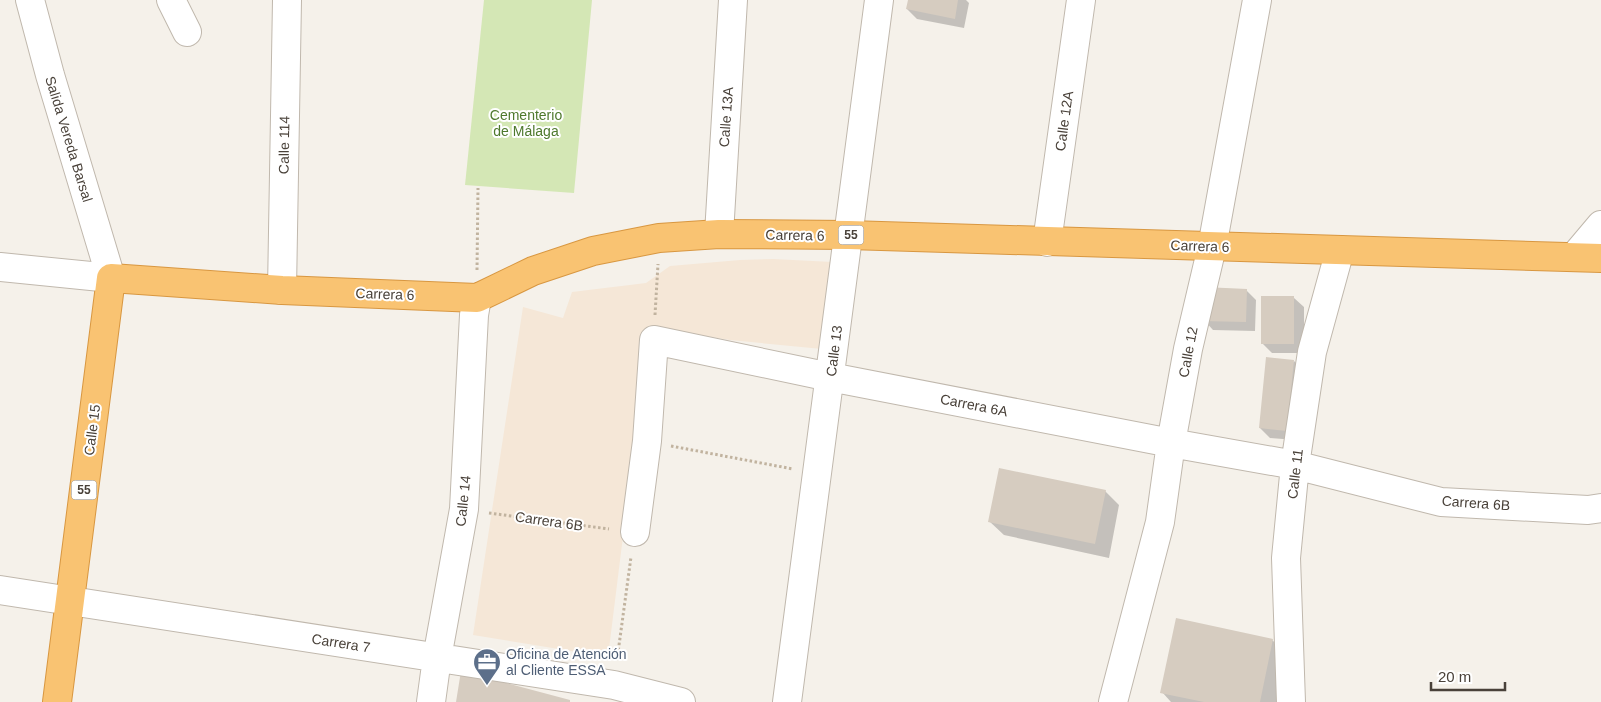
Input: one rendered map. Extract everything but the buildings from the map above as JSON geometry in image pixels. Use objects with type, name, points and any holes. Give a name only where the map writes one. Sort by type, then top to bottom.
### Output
[{"type":"highway","name":"Carrera 6","points":[[111,278],[282,290],[477,298],[533,271],[593,251],[660,238],[718,234],[849,235],[1601,258]]},
{"type":"highway","name":"Calle 15","points":[[57,702],[111,278]]},
{"type":"street","name":"Salida Vereda Barsal","points":[[30,0],[50,75],[111,278]]},
{"type":"street","points":[[171,0],[187,32]]},
{"type":"street","name":"Calle 114","points":[[282,290],[287,0]]},
{"type":"street","name":"Calle 13A","points":[[718,234],[733,0]]},
{"type":"street","name":"Calle 13","points":[[787,702],[880,0]]},
{"type":"street","name":"Calle 12A","points":[[1047,242],[1081,0]]},
{"type":"street","name":"Calle 12","points":[[1113,702],[1160,522],[1171,443],[1188,349],[1212,247],[1257,0]]},
{"type":"street","points":[[1574,257],[1601,225]]},
{"type":"street","name":"Calle 11","points":[[1291,702],[1286,558],[1295,465],[1312,352],[1340,250]]},
{"type":"street","name":"Carrera 6","points":[[0,267],[111,278]]},
{"type":"street","name":"Calle 14","points":[[430,702],[436,658],[464,509],[477,298]]},
{"type":"street","points":[[635,532],[647,441],[654,340]]},
{"type":"street","name":"Carrera 6A","points":[[654,340],[830,377],[1295,465]]},
{"type":"street","name":"Carrera 6B","points":[[1295,465],[1442,502],[1588,510],[1601,508]]},
{"type":"street","name":"Carrera 7","points":[[0,590],[614,685],[681,702]]},
{"type":"path","points":[[477,298],[478,188]]},
{"type":"path","points":[[654,340],[660,238]]},
{"type":"path","points":[[647,441],[818,473]]},
{"type":"path","name":"Carrera 6B","points":[[464,509],[635,532]]},
{"type":"path","points":[[614,685],[635,532]]},
{"type":"shaded area","points":[[773,259],[833,262],[822,349],[730,340],[649,327],[608,657],[473,635],[523,307],[563,318],[572,292],[646,283],[670,266]]},
{"type":"green space","name":"Cementerio de Málaga","points":[[484,0],[592,0],[574,193],[465,185]]},
{"type":"place","name":"Oficina de Atención al Cliente ESSA","points":[[487,686]]}]
